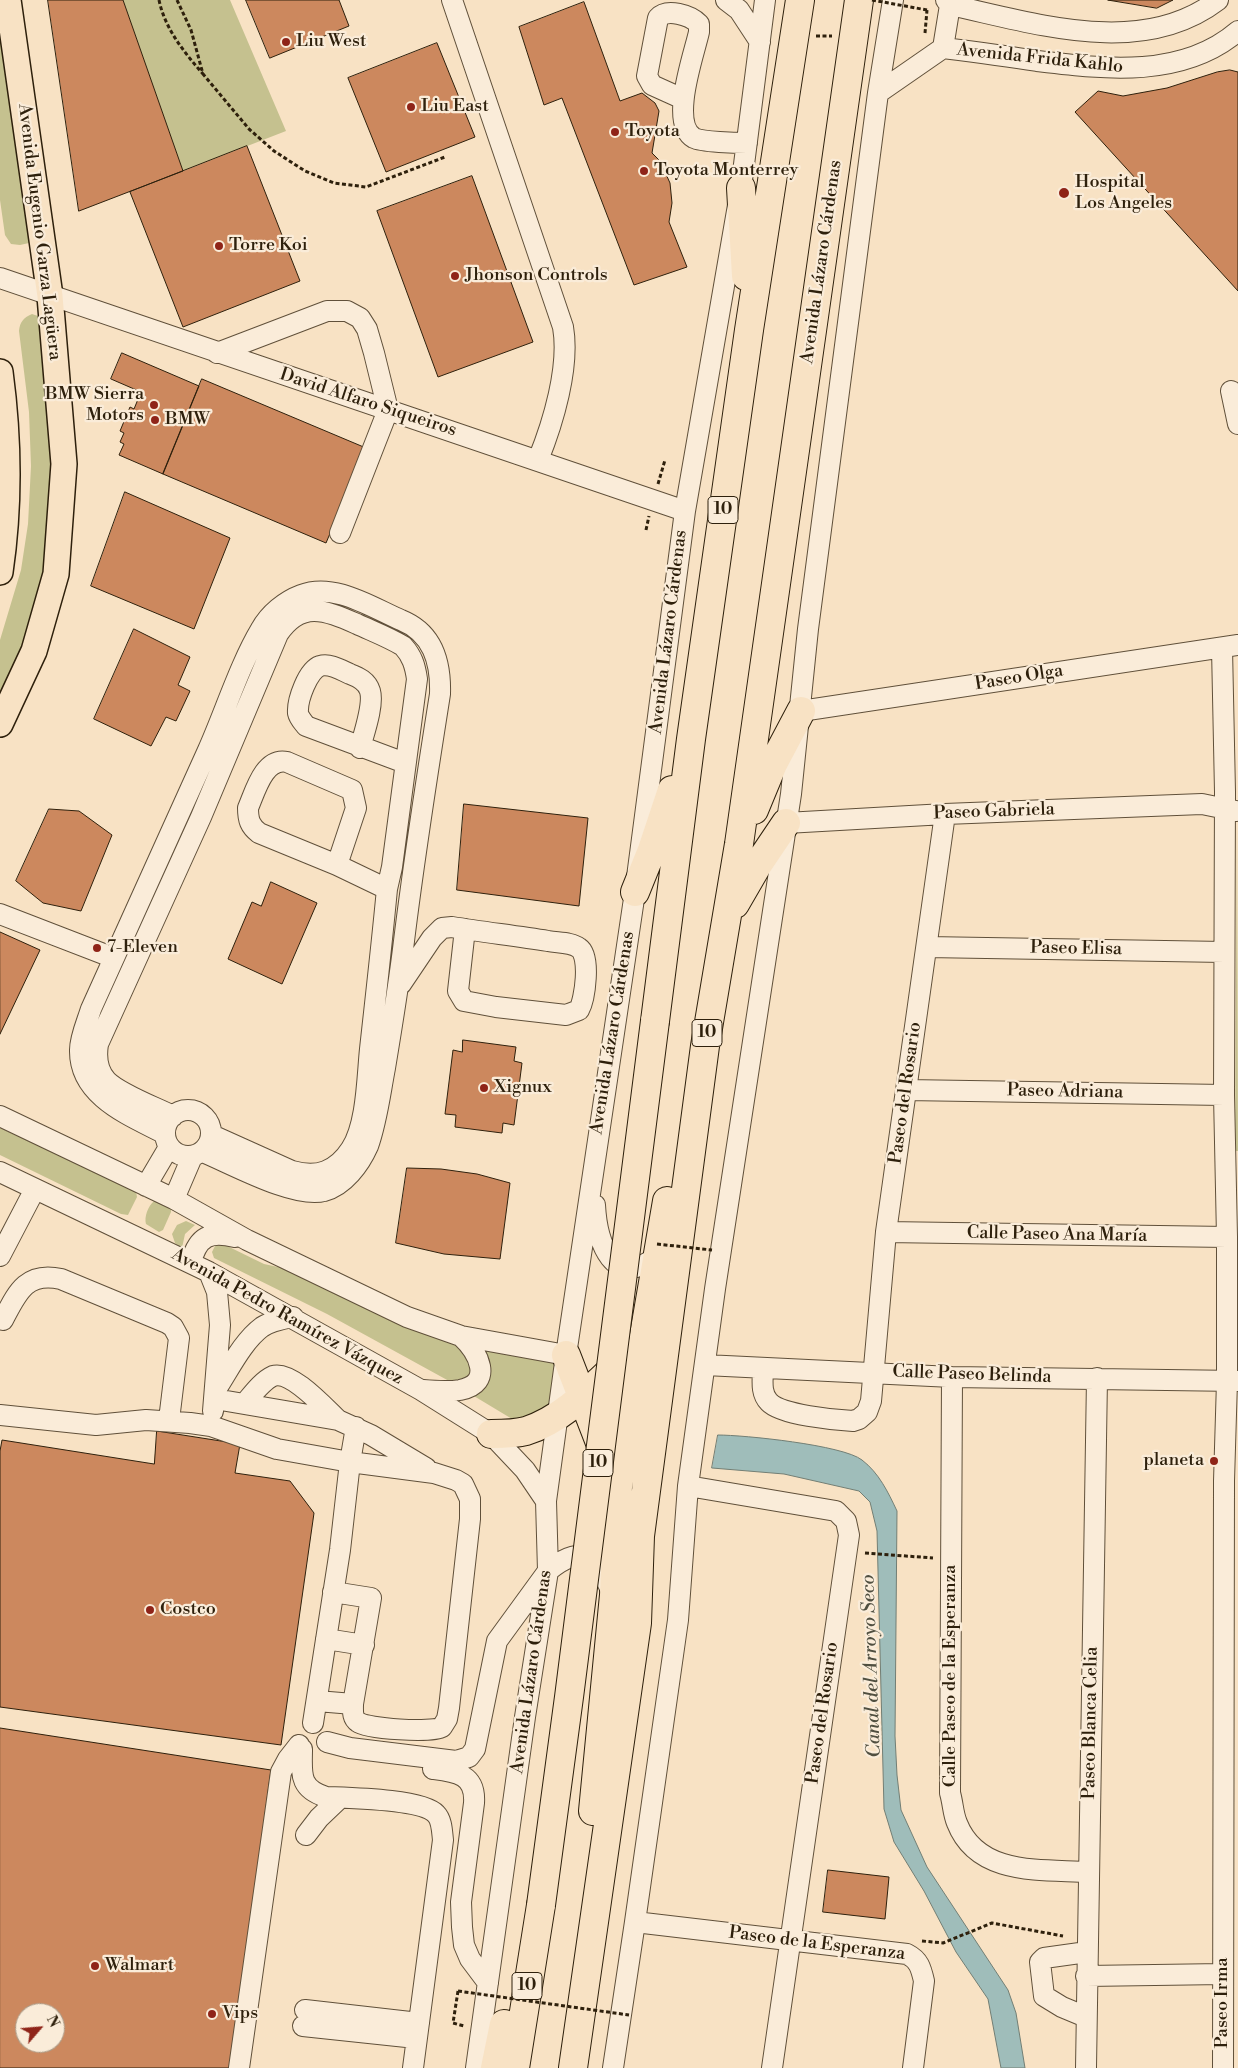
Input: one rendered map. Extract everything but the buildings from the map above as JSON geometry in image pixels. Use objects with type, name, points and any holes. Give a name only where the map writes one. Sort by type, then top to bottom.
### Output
[{"type":"highway","name":"Avenida Lázaro Cárdenas","points":[[515,2068],[535,1932],[541,1904],[569,1697],[690,739],[749,330],[800,0]]},
{"type":"highway","name":"Avenida Lázaro Cárdenas","points":[[573,2068],[601,1869],[624,1725],[637,1623],[640,1536],[705,1046],[739,844],[860,0]]},
{"type":"highway","points":[[741,188],[749,330]]},
{"type":"highway","points":[[739,844],[774,764],[800,711]]},
{"type":"highway","points":[[635,892],[652,850],[690,739]]},
{"type":"highway","points":[[726,921],[757,866],[786,823]]},
{"type":"highway","points":[[601,1869],[590,1841],[614,1595],[618,1487],[684,1094],[705,1046]]},
{"type":"highway","points":[[491,1434],[524,1431],[558,1415],[603,1378],[642,1342]]},
{"type":"highway","points":[[566,1355],[590,1368],[603,1378],[629,1420]]},
{"type":"highway","points":[[566,1355],[618,1487]]},
{"type":"highway","points":[[495,2068],[515,1963],[535,1932]]},
{"type":"main road","name":"Avenida Eugenio Garza Lagüera","points":[[0,724],[34,651],[56,574],[64,464],[50,296],[8,0]]},
{"type":"main road","points":[[0,372],[3,414],[5,536],[0,572]]},
{"type":"street","points":[[452,0],[564,328],[566,357],[545,441],[538,460]]},
{"type":"street","points":[[726,0],[739,10],[760,42]]},
{"type":"street","name":"Avenida Lázaro Cárdenas","points":[[476,2068],[525,1717],[548,1571],[546,1501],[566,1355],[635,892],[685,511],[741,188],[765,0]]},
{"type":"street","name":"Avenida Lázaro Cárdenas","points":[[613,2068],[636,1922],[678,1620],[688,1486],[786,823],[808,630],[878,93],[893,0]]},
{"type":"street","name":"Avenida Frida Kahlo","points":[[948,3],[1051,27],[1099,32],[1133,32],[1167,25],[1189,16],[1218,0]]},
{"type":"street","points":[[943,48],[948,3]]},
{"type":"street","name":"Avenida Frida Kahlo","points":[[878,93],[943,48],[1053,63],[1121,69],[1154,67],[1184,60],[1209,50],[1236,35]]},
{"type":"street","points":[[683,99],[683,120],[686,132],[695,139],[747,144]]},
{"type":"street","name":"David Alfaro Siqueiros","points":[[0,278],[685,511]]},
{"type":"street","points":[[217,353],[327,311],[347,311],[360,318],[367,329],[388,410],[340,533]]},
{"type":"street","points":[[1231,391],[1238,424]]},
{"type":"street","points":[[173,1116],[107,1081],[99,1069],[96,1058],[98,1044],[201,817],[259,654],[261,627],[272,614],[300,595],[317,591],[335,593],[404,621],[426,637],[434,649],[441,676],[399,986],[375,1122],[367,1147],[348,1176],[336,1186],[324,1191],[310,1192],[280,1185],[203,1148]]},
{"type":"street","points":[[314,610],[328,612],[402,646],[410,654],[415,665],[417,679],[405,763],[392,867],[387,889],[363,1112],[352,1148],[342,1161],[316,1175],[304,1174],[203,1148],[180,1155],[167,1141],[103,1098],[85,1076],[80,1050],[91,1009],[221,722],[259,654],[285,624],[294,617],[314,610]]},
{"type":"street","name":"Paseo Olga","points":[[800,711],[1230,646]]},
{"type":"street","name":"Paseo Irma","points":[[1222,2068],[1231,1566],[1224,1481],[1232,1381],[1224,1095],[1224,952],[1231,800],[1230,646]]},
{"type":"street","points":[[360,748],[405,763]]},
{"type":"street","points":[[337,865],[356,808],[352,790],[287,762],[276,761],[271,764],[266,770],[248,808],[248,815],[253,828],[259,833],[337,865],[387,889]]},
{"type":"street","name":"Paseo Gabriela","points":[[786,823],[945,814],[1202,804],[1231,800]]},
{"type":"street","name":"Paseo del Rosario","points":[[763,1368],[765,1396],[776,1408],[845,1420],[859,1419],[870,1408],[875,1372],[886,1232],[945,814]]},
{"type":"street","points":[[0,914],[114,958]]},
{"type":"street","points":[[399,986],[438,931],[447,927],[465,929],[578,947],[584,955],[586,967],[582,1004],[579,1010],[572,1014],[558,1014],[464,1001],[458,991],[465,929]]},
{"type":"street","name":"Paseo Elisa","points":[[927,947],[1224,952]]},
{"type":"street","points":[[378,979],[399,986]]},
{"type":"street","name":"Paseo Adriana","points":[[906,1090],[1224,1095]]},
{"type":"street","points":[[146,1186],[167,1141],[168,1122],[173,1116],[187,1110],[200,1113],[209,1123],[203,1148],[174,1199]]},
{"type":"street","points":[[0,1116],[174,1199],[247,1240],[407,1317],[462,1336],[566,1355]]},
{"type":"street","points":[[593,1170],[598,1232],[608,1256],[614,1263],[629,1268],[644,1265],[657,1250]]},
{"type":"street","name":"Avenida Pedro Ramírez Vázquez","points":[[0,1172],[191,1262],[422,1390],[491,1434],[525,1470],[546,1501]]},
{"type":"street","points":[[0,1256],[35,1189]]},
{"type":"street","name":"Calle Paseo Ana María","points":[[886,1232],[1227,1237]]},
{"type":"street","points":[[191,1262],[198,1245],[209,1236],[217,1233],[247,1240]]},
{"type":"street","points":[[209,1272],[220,1306],[215,1394],[210,1426]]},
{"type":"street","points":[[3,1320],[18,1292],[26,1284],[34,1279],[49,1276],[61,1278],[167,1323],[173,1327],[179,1338],[169,1420]]},
{"type":"street","points":[[215,1394],[246,1344],[256,1333],[275,1321],[293,1317]]},
{"type":"street","points":[[422,1390],[459,1390],[467,1388],[477,1380],[480,1374],[479,1360],[471,1345],[462,1336]]},
{"type":"street","name":"Calle Paseo Belinda","points":[[705,1365],[952,1377],[1232,1381]]},
{"type":"street","points":[[245,1404],[266,1381],[272,1377],[283,1376],[292,1380],[347,1423],[434,1473]]},
{"type":"street","name":"Calle Paseo de la Esperanza","points":[[952,1377],[950,1793],[957,1823],[967,1840],[980,1852],[996,1862],[1013,1868],[1089,1872]]},
{"type":"street","name":"Paseo Blanca Celia","points":[[1086,2068],[1097,1378]]},
{"type":"street","points":[[215,1394],[245,1404],[347,1423]]},
{"type":"street","points":[[0,1416],[96,1426],[146,1420],[169,1420],[210,1426],[277,1449],[350,1462],[434,1473],[463,1484],[470,1499],[470,1520],[447,1719],[442,1727],[437,1730],[368,1726],[358,1722],[354,1717],[353,1704],[371,1598],[333,1592]]},
{"type":"street","points":[[240,2068],[281,1772],[288,1759],[312,1747],[327,1735],[323,1728],[313,1723],[350,1462],[347,1423]]},
{"type":"street","name":"Paseo del Rosario","points":[[688,1486],[836,1511],[846,1521],[849,1535],[772,2068]]},
{"type":"street","points":[[312,1747],[350,1748],[456,1761],[469,1757],[475,1749],[497,1640],[548,1571],[559,1562],[570,1557],[587,1557],[597,1564],[614,1595]]},
{"type":"street","points":[[326,1639],[364,1645]]},
{"type":"street","points":[[317,1701],[353,1704]]},
{"type":"street","points":[[312,1747],[302,1774],[306,1785],[317,1794],[340,1798],[406,1803],[430,1809],[438,1816],[443,1840],[413,2068]]},
{"type":"street","points":[[312,1747],[332,1757],[455,1772],[470,1781],[474,1796],[461,1902],[462,1927],[464,1945],[470,1959],[488,1983]]},
{"type":"street","points":[[306,1835],[319,1818],[340,1798]]},
{"type":"street","name":"Paseo de la Esperanza","points":[[636,1922],[907,1954],[916,1958],[922,1969],[924,1981],[913,2068]]},
{"type":"street","points":[[1086,2017],[1062,2007],[1044,1996],[1040,1962],[1044,1958],[1087,1945]]},
{"type":"street","points":[[1086,1976],[1223,1974]]},
{"type":"street","points":[[304,2018],[418,2031]]},
{"type":"path","points":[[159,0],[162,14],[181,49],[249,129],[274,151],[305,171],[334,183],[366,188],[445,156]]},
{"type":"path","points":[[177,0],[191,30],[203,74]]},
{"type":"path","points":[[872,0],[927,10],[924,33]]},
{"type":"path","points":[[795,35],[854,37]]},
{"type":"path","points":[[657,1250],[712,1250]]},
{"type":"path","points":[[864,1553],[934,1558]]},
{"type":"path","points":[[923,1941],[943,1943],[992,1923],[1067,1936],[1087,1945]]},
{"type":"path","points":[[481,2030],[453,2024],[458,1991],[629,2015]]},
{"type":"shaded area","points":[[123,0],[230,0],[286,131],[183,171]]},
{"type":"shaded area","points":[[0,16],[33,232],[29,243],[20,245],[11,244],[5,235],[0,200]]},
{"type":"shaded area","points":[[32,314],[41,317],[56,525],[29,640],[0,705],[0,640],[21,570],[28,524],[31,466],[29,412],[19,331],[22,321]]},
{"type":"shaded area","points":[[1237,823],[1238,1151],[1235,1151]]},
{"type":"shaded area","points":[[0,1128],[131,1188],[136,1192],[137,1197],[128,1215],[121,1214],[0,1155]]},
{"type":"shaded area","points":[[154,1201],[158,1201],[171,1208],[163,1230],[159,1232],[146,1224],[148,1209]]},
{"type":"shaded area","points":[[186,1221],[195,1225],[185,1234],[182,1248],[175,1243],[172,1234],[177,1225]]},
{"type":"shaded area","points":[[221,1243],[264,1264],[306,1273],[330,1285],[561,1359],[542,1437],[449,1381],[327,1314],[214,1258],[212,1252],[215,1246]]},
{"type":"water","points":[[718,1435],[815,1445],[851,1455],[868,1465],[882,1483],[894,1504],[897,1511],[895,1736],[901,1810],[927,1867],[1008,1990],[1016,2013],[1025,2068],[1001,2068],[988,1999],[956,1952],[924,1891],[894,1842],[884,1809],[877,1531],[870,1502],[859,1491],[784,1474],[712,1468]]},
{"type":"place","name":"Liu West","points":[[286,42]]},
{"type":"place","name":"Liu East","points":[[411,107]]},
{"type":"place","name":"Toyota","points":[[615,132]]},
{"type":"place","name":"Toyota Monterrey","points":[[644,171]]},
{"type":"place","name":"Hospital Los Angeles","points":[[1064,193]]},
{"type":"place","name":"Torre Koi","points":[[219,246]]},
{"type":"place","name":"Jhonson Controls","points":[[455,276]]},
{"type":"place","name":"BMW Sierra Motors","points":[[154,405]]},
{"type":"place","name":"BMW","points":[[155,420]]},
{"type":"place","name":"7-Eleven","points":[[97,948]]},
{"type":"place","name":"Xignux","points":[[484,1088]]},
{"type":"place","name":"planeta","points":[[1214,1461]]},
{"type":"place","name":"Costco","points":[[150,1610]]},
{"type":"place","name":"Walmart","points":[[95,1966]]},
{"type":"place","name":"Vips","points":[[212,2014]]},
{"type":"water label","name":"Canal del Arroyo Seco","points":[[872,1666]]}]
